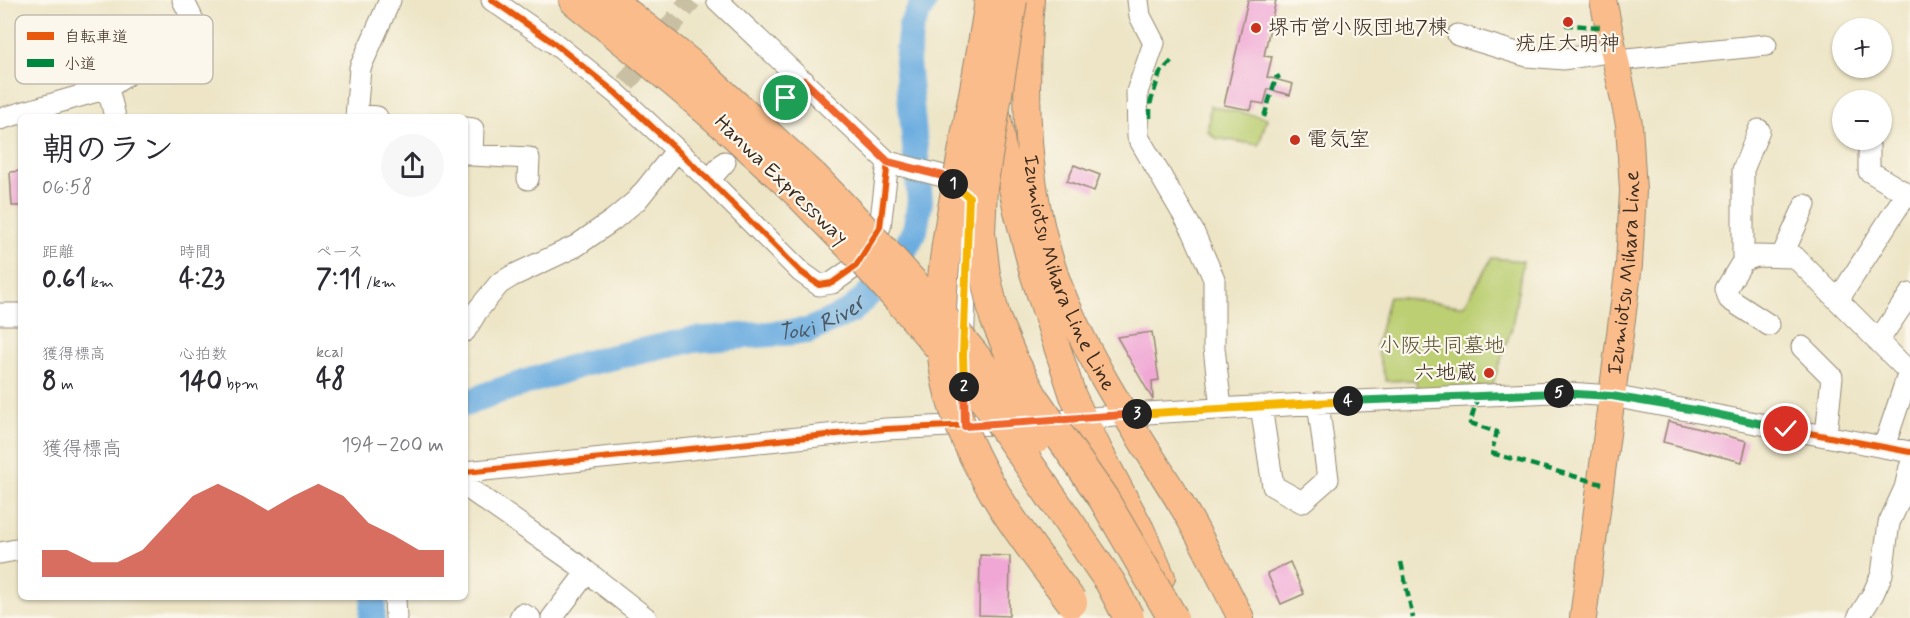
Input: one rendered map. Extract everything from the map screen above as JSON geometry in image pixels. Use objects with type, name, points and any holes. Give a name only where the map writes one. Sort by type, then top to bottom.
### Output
[{"type":"highway","name":"Hanwa Expressway","points":[[574,0],[739,136],[805,184],[851,247],[986,402],[1110,582],[1129,618]]},
{"type":"highway","name":"Hanwa Expressway","points":[[610,0],[689,63],[805,184],[911,280],[956,331],[1002,388],[1119,558],[1155,618]]},
{"type":"highway","points":[[990,0],[946,256],[942,337],[945,373],[952,404],[981,469],[1030,546],[1083,618]]},
{"type":"highway","points":[[1012,0],[987,145],[981,199],[982,254],[995,318],[1012,358],[1034,399],[1103,498],[1173,618]]},
{"type":"main road","name":"Izumiotsu Mihara Line Line","points":[[983,0],[1002,144],[1017,211],[1057,350],[1083,419],[1141,529],[1182,618]]},
{"type":"main road","name":"Izumiotsu Mihara Line Line","points":[[1031,0],[1026,75],[1028,144],[1039,213],[1058,282],[1100,373],[1186,512],[1241,618]]},
{"type":"main road","name":"Izumiotsu Mihara Line","points":[[1582,618],[1629,265],[1633,191],[1629,124],[1603,0]]},
{"type":"street","points":[[183,0],[190,15]]},
{"type":"street","points":[[363,114],[360,68],[390,0]]},
{"type":"street","points":[[492,0],[622,89],[677,150],[801,272],[819,285],[832,283],[856,266],[880,227],[888,162]]},
{"type":"street","points":[[717,0],[888,162],[943,176],[969,197],[963,355],[965,426]]},
{"type":"street","points":[[1138,0],[1140,16],[1154,43],[1137,92],[1138,136],[1193,231],[1214,279],[1214,348],[1221,408]]},
{"type":"street","points":[[1458,34],[1527,56],[1564,59],[1766,45]]},
{"type":"street","points":[[786,98],[804,81]]},
{"type":"street","points":[[0,119],[108,88],[114,84]]},
{"type":"street","points":[[108,88],[114,114]]},
{"type":"street","points":[[468,128],[473,129],[472,155],[529,158],[528,179]]},
{"type":"street","points":[[1759,130],[1743,170],[1743,261],[1726,289],[1729,299],[1769,325]]},
{"type":"street","points":[[468,326],[477,311],[500,284],[576,246],[637,200],[677,150]]},
{"type":"street","points":[[1838,300],[1908,195],[1869,171],[1869,150]]},
{"type":"street","points":[[709,180],[725,162]]},
{"type":"street","points":[[1782,256],[1805,206]]},
{"type":"street","points":[[1743,261],[1756,256],[1795,257],[1909,372],[1884,447]]},
{"type":"street","points":[[1878,341],[1910,294]]},
{"type":"street","points":[[0,314],[18,314]]},
{"type":"street","points":[[1802,347],[1833,377],[1826,435]]},
{"type":"street","points":[[468,472],[886,429],[1083,419],[1221,408],[1553,392],[1612,396],[1910,452]]},
{"type":"street","points":[[1261,406],[1273,486],[1302,502],[1328,479],[1318,403]]},
{"type":"street","points":[[1858,618],[1882,574],[1889,523],[1905,488],[1910,467]]},
{"type":"street","points":[[468,488],[587,572],[646,618]]},
{"type":"street","points":[[0,553],[18,550]]},
{"type":"street","points":[[552,618],[587,572]]},
{"type":"street","points":[[395,600],[396,618]]},
{"type":"street","points":[[520,618],[522,614],[530,618]]},
{"type":"green space","points":[[1210,106],[1267,118],[1259,145],[1215,138],[1208,131]]},
{"type":"green space","name":"小阪共同墓地","points":[[1492,258],[1523,261],[1512,327],[1492,386],[1417,390],[1416,380],[1386,381],[1376,346],[1389,296],[1460,306],[1465,304]]},
{"type":"building","name":"堺市営小阪団地7棟","points":[[1248,0],[1276,0],[1264,56],[1272,57],[1267,77],[1293,84],[1290,95],[1268,89],[1264,104],[1253,102],[1251,110],[1224,105]]},
{"type":"building","points":[[1074,165],[1100,175],[1094,191],[1067,181]]},
{"type":"building","points":[[18,171],[18,206],[12,206],[10,172]]},
{"type":"building","points":[[1152,332],[1159,380],[1152,381],[1153,400],[1117,337]]},
{"type":"building","points":[[1668,421],[1747,441],[1742,462],[1663,442]]},
{"type":"building","points":[[980,555],[1010,556],[1009,616],[979,615]]},
{"type":"building","points":[[1290,562],[1304,594],[1281,604],[1267,573]]},
{"type":"waterway","name":"Toki River","points":[[468,403],[586,363],[692,340],[808,331],[851,311],[876,287],[902,254],[915,230],[920,201],[907,61],[911,26],[925,0]]},
{"type":"waterway","name":"Toki River","points":[[372,618],[374,600]]},
{"type":"tunnel","points":[[626,83],[691,0]]},
{"type":"tunnel","points":[[749,137],[786,98]]},
{"type":"marked path","points":[[1568,22],[1567,25],[1601,27]]},
{"type":"marked path","points":[[1150,118],[1150,104],[1160,73],[1174,59]]},
{"type":"marked path","points":[[1264,117],[1276,78],[1280,76]]},
{"type":"marked path","points":[[1478,396],[1470,423],[1497,432],[1493,447]]},
{"type":"marked path","points":[[1491,453],[1602,484]]},
{"type":"marked path","points":[[1401,562],[1413,618]]},
{"type":"cycle path","points":[[492,0],[554,43],[617,94],[709,180],[801,272],[819,285],[832,283],[856,266],[880,227],[888,162]]},
{"type":"cycle path","points":[[468,472],[886,429],[1060,421],[1147,413],[1358,401],[1553,392],[1612,396],[1910,452]]},
{"type":"place","name":"疣庄大明神","points":[[1568,22]]},
{"type":"place","name":"堺市営小阪団地7棟","points":[[1256,28]]},
{"type":"place","name":"電気室","points":[[1295,140]]},
{"type":"place","name":"六地蔵","points":[[1489,373]]},
{"type":"route","points":[[786,98],[804,81],[888,162],[943,176],[969,197],[963,355],[965,426],[1221,408],[1553,392],[1612,396],[1701,411],[1786,429]]}]
